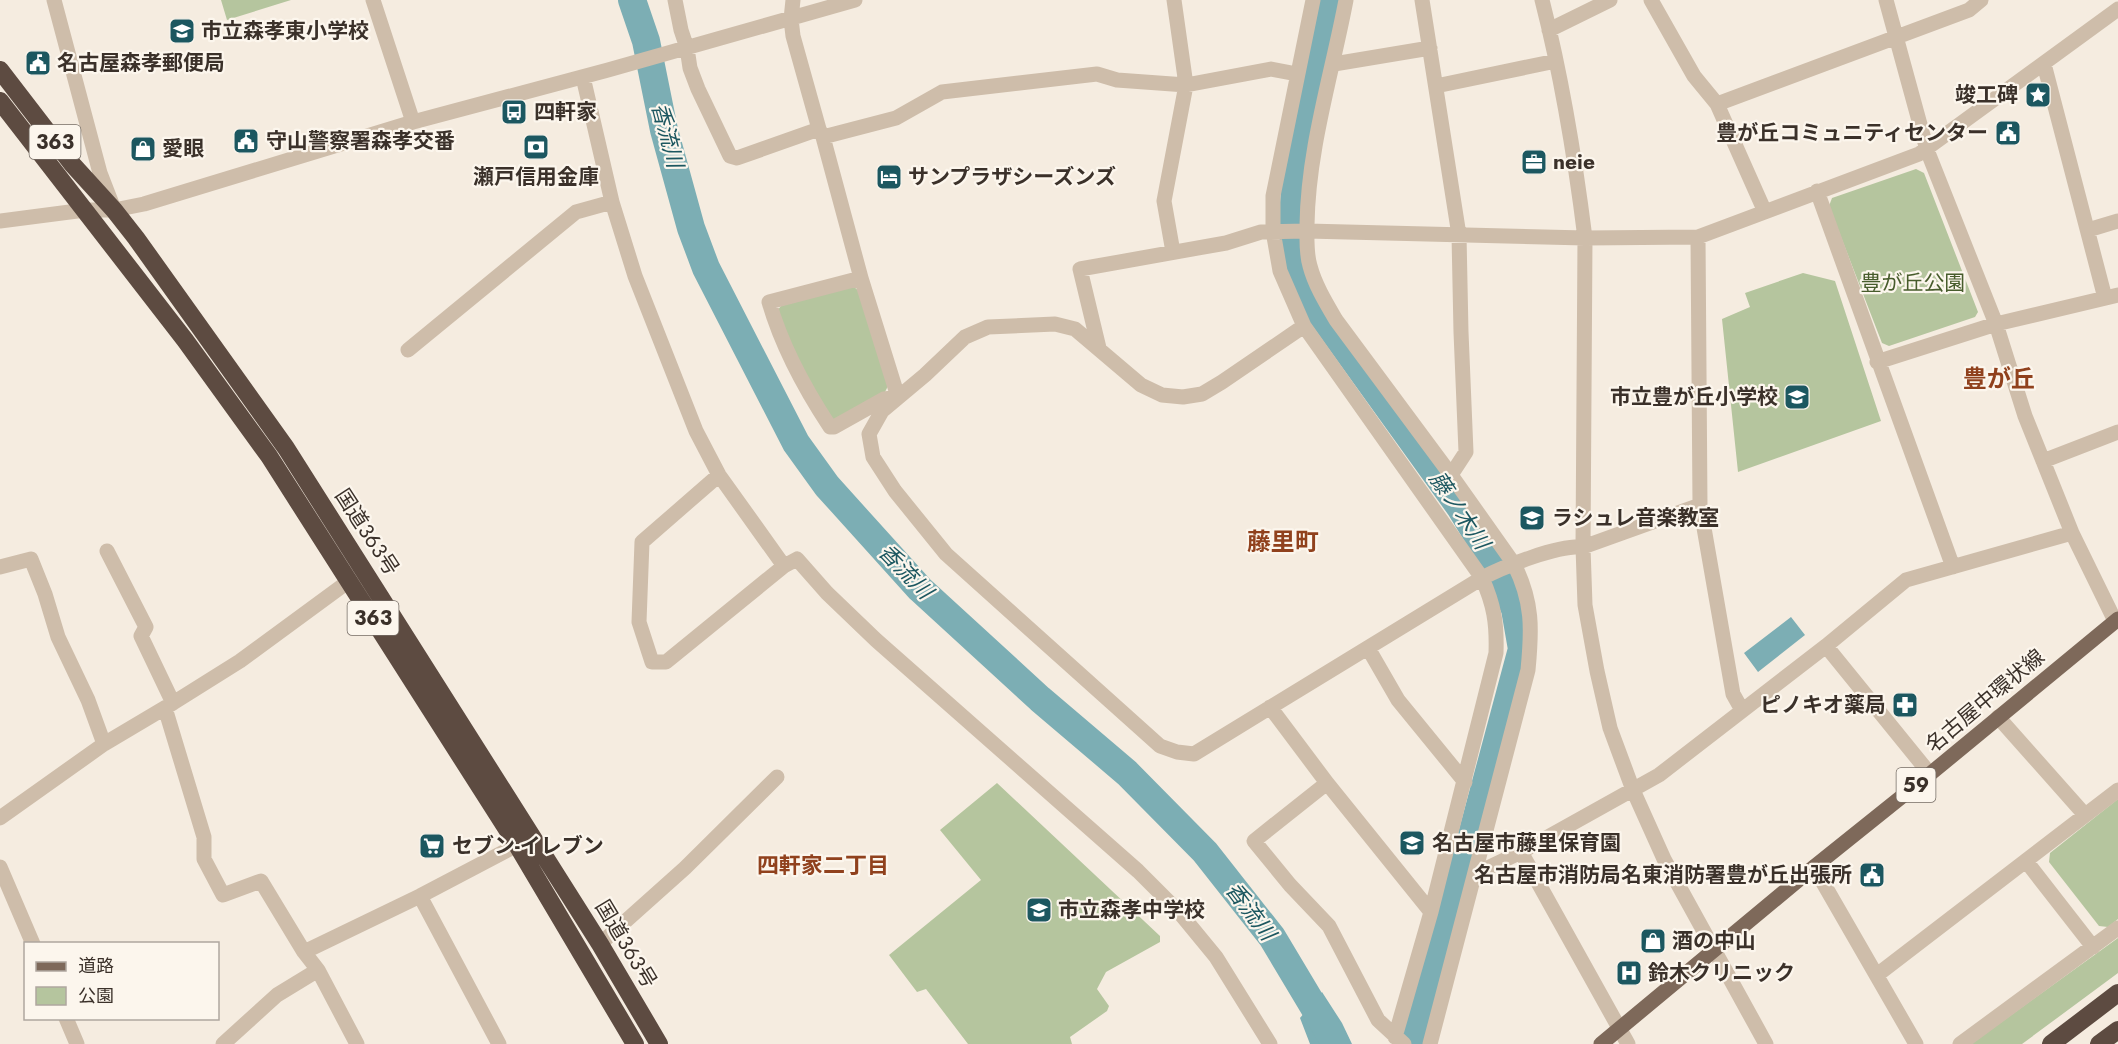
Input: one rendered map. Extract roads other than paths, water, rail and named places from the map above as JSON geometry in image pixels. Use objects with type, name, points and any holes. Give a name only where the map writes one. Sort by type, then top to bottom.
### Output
[{"type":"highway","name":"国道363号","points":[[0,70],[73,165],[114,210],[286,448],[600,944],[659,1044]]},
{"type":"highway","name":"国道363号","points":[[0,100],[52,171],[85,210],[185,340],[269,456],[517,845],[635,1044]]},
{"type":"highway","points":[[2051,1044],[2118,993]]},
{"type":"highway","points":[[2099,1044],[2118,1030]]},
{"type":"main road","name":"名古屋中環状線","points":[[1601,1044],[2117,620]]},
{"type":"street","points":[[54,0],[100,173],[114,210]]},
{"type":"street","points":[[373,0],[413,122]]},
{"type":"street","points":[[675,0],[683,49],[698,89],[730,156],[737,158],[821,133],[896,118],[942,92],[1097,74],[1117,80],[1186,85],[1271,69],[1297,74]]},
{"type":"street","points":[[793,0],[791,19],[793,36],[861,278],[898,397]]},
{"type":"street","points":[[0,221],[85,210],[114,210],[144,204],[413,122],[583,77],[855,0]]},
{"type":"street","points":[[1173,252],[1164,201],[1186,85],[1174,0]]},
{"type":"street","points":[[1313,0],[1273,196],[1280,271],[1304,326],[1484,576],[1496,616],[1496,653],[1400,1040],[1378,1020],[1329,926],[1290,885],[1254,841],[1327,783]]},
{"type":"street","points":[[1346,0],[1312,161],[1303,231],[1310,267],[1331,311],[1451,475],[1521,578],[1529,603],[1531,638],[1528,670],[1430,1044]]},
{"type":"street","points":[[1422,0],[1459,235],[1466,452],[1451,475]]},
{"type":"street","points":[[1542,0],[1556,61],[1585,238],[1583,547],[1590,638],[1610,729],[1633,790],[1664,859],[1766,1044]]},
{"type":"street","points":[[1550,30],[1610,0]]},
{"type":"street","points":[[1651,0],[1694,76],[1717,104],[1765,212]]},
{"type":"street","points":[[1886,0],[1927,150],[1996,324],[2025,416],[2072,533],[2117,620]]},
{"type":"street","points":[[1717,104],[1969,10],[1981,0]]},
{"type":"street","points":[[1099,348],[1080,268],[1226,243],[1261,232],[1585,238],[1698,237],[1927,150],[2118,9]]},
{"type":"street","points":[[1334,64],[1430,48]]},
{"type":"street","points":[[1436,86],[1556,61]]},
{"type":"street","points":[[1878,362],[1996,324],[2111,296],[2088,230],[2044,64]]},
{"type":"street","points":[[583,77],[612,202],[635,276],[696,431],[719,475],[791,562],[1138,871],[1179,912],[1216,957],[1266,1043]]},
{"type":"street","points":[[1817,191],[1953,567]]},
{"type":"street","points":[[408,350],[576,212],[612,202]]},
{"type":"street","points":[[2088,230],[2118,221]]},
{"type":"street","points":[[1698,237],[1700,505],[1733,694],[1742,710]]},
{"type":"street","points":[[861,278],[769,302],[775,323],[809,396],[830,427],[834,428],[884,399],[898,397]]},
{"type":"street","points":[[1304,326],[1202,394],[1183,397],[1162,395],[1142,385],[1076,329],[1055,324],[988,327],[965,337],[882,411],[870,434],[873,457],[895,491],[946,554],[1160,746],[1177,752],[1194,754],[1484,576],[1572,546],[1583,547],[1700,505]]},
{"type":"street","points":[[2043,461],[2118,432]]},
{"type":"street","points":[[719,475],[642,543],[639,622],[652,662],[666,662],[791,562]]},
{"type":"street","points":[[1475,874],[1521,852],[1659,775],[1826,646],[1906,580],[2072,533]]},
{"type":"street","points":[[107,551],[146,627],[141,636],[169,706],[204,837],[204,859],[223,895],[261,881],[304,952],[318,970],[357,1044]]},
{"type":"street","points":[[0,567],[31,559],[58,637],[88,700],[104,744]]},
{"type":"street","points":[[0,818],[104,744],[240,661],[349,581]]},
{"type":"street","points":[[1826,646],[1930,774]]},
{"type":"street","points":[[1368,648],[1398,700],[1465,782]]},
{"type":"street","points":[[1270,707],[1327,783],[1431,912]]},
{"type":"street","points":[[1998,717],[2085,815]]},
{"type":"street","points":[[600,944],[685,868],[777,777]]},
{"type":"street","points":[[1877,975],[2118,790]]},
{"type":"street","points":[[304,952],[420,896],[517,845]]},
{"type":"street","points":[[1521,852],[1629,1044]]},
{"type":"street","points":[[2026,861],[2093,947]]},
{"type":"street","points":[[0,867],[32,942]]},
{"type":"street","points":[[1814,867],[1916,1044]]},
{"type":"street","points":[[420,896],[499,1044]]},
{"type":"street","points":[[1960,1044],[2118,928]]},
{"type":"street","points":[[224,1044],[277,994],[318,970]]},
{"type":"street","points":[[67,1020],[77,1044]]},
{"type":"water","points":[[1791,617],[1805,635],[1758,672],[1744,653]]},
{"type":"water","points":[[1322,992],[1342,1023],[1352,1044],[1310,1044],[1300,1018]]},
{"type":"water","points":[[1413,1016],[1428,1020],[1422,1044],[1401,1044]]},
{"type":"waterway","name":"香流川","points":[[632,0],[646,41],[664,130],[691,228],[706,268],[796,443],[827,486],[920,589],[1040,699],[1127,773],[1205,852],[1272,937],[1336,1044]]},
{"type":"waterway","name":"藤ノ木川","points":[[1333,0],[1296,176],[1292,230],[1301,274],[1321,314],[1460,507],[1496,566],[1515,609],[1522,649],[1447,928],[1413,1044]]},
{"type":"place","name":"市立森孝東小学校","points":[[182,31]]},
{"type":"place","name":"名古屋森孝郵便局","points":[[38,63]]},
{"type":"place","name":"竣工碑","points":[[2038,95]]},
{"type":"place","name":"四軒家","points":[[514,112]]},
{"type":"place","name":"豊が丘コミュニティセンター","points":[[2008,133]]},
{"type":"place","name":"守山警察署森孝交番","points":[[246,141]]},
{"type":"place","name":"瀬戸信用金庫","points":[[536,147]]},
{"type":"place","name":"愛眼","points":[[143,149]]},
{"type":"place","name":"neie","points":[[1534,162]]},
{"type":"place","name":"サンプラザシーズンズ","points":[[889,177]]},
{"type":"place","name":"市立豊が丘小学校","points":[[1797,397]]},
{"type":"place","name":"ラシュレ音楽教室","points":[[1532,518]]},
{"type":"place","name":"ピノキオ薬局","points":[[1905,705]]},
{"type":"place","name":"名古屋市藤里保育園","points":[[1412,843]]},
{"type":"place","name":"セブン-イレブン","points":[[432,846]]},
{"type":"place","name":"名古屋市消防局名東消防署豊が丘出張所","points":[[1872,875]]},
{"type":"place","name":"市立森孝中学校","points":[[1039,910]]},
{"type":"place","name":"酒の中山","points":[[1653,941]]},
{"type":"place","name":"鈴木クリニック","points":[[1629,973]]},
{"type":"district","name":"豊が丘","points":[[1999,379]]},
{"type":"district","name":"藤里町","points":[[1283,542]]},
{"type":"district","name":"四軒家二丁目","points":[[823,865]]},
{"type":"park label","name":"豊が丘公園","points":[[1913,283]]}]
